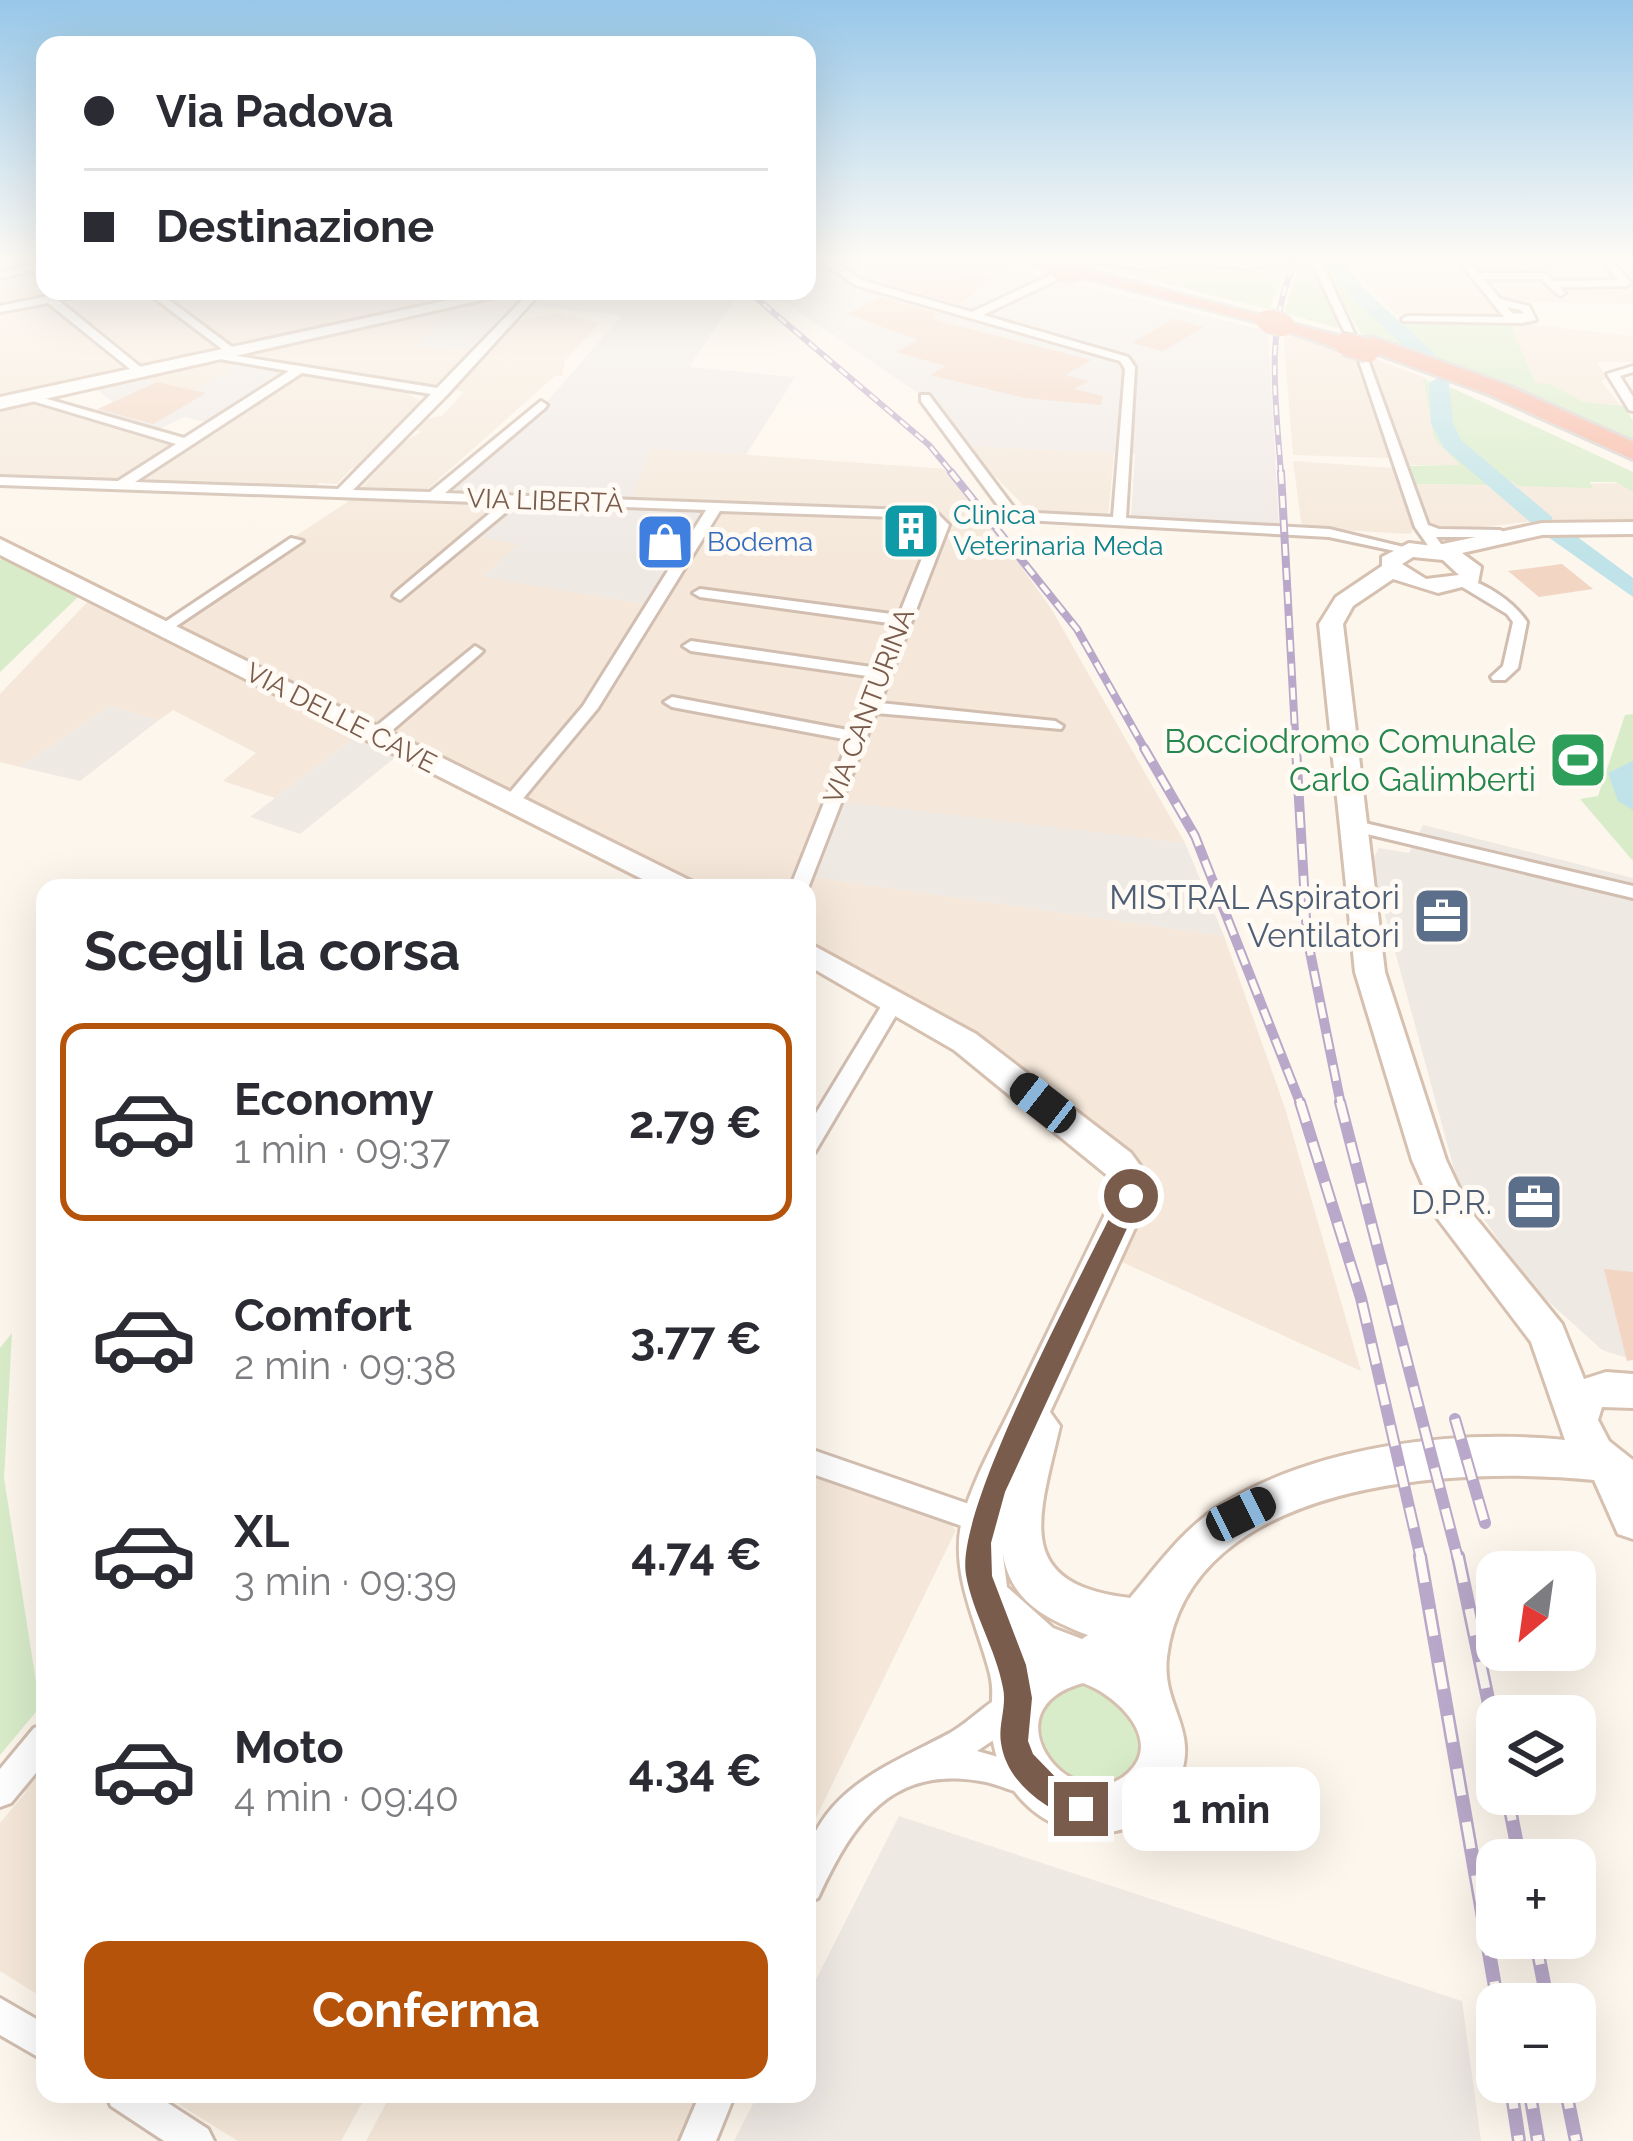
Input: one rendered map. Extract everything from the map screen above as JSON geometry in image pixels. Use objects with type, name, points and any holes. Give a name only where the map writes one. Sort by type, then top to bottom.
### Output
[{"type":"highway","points":[[1402,359],[1633,452]]},
{"type":"highway","points":[[1434,370],[1633,463]]},
{"type":"street","points":[[125,359],[139,370]]},
{"type":"street","points":[[0,403],[192,359]]},
{"type":"street","points":[[250,359],[443,392]]},
{"type":"street","points":[[342,493],[474,359]]},
{"type":"street","points":[[1119,522],[1129,364],[1120,359]]},
{"type":"street","points":[[1359,359],[1421,584]]},
{"type":"street","points":[[121,485],[299,369]]},
{"type":"street","points":[[1625,369],[1613,377],[1633,407]]},
{"type":"street","points":[[30,396],[186,443]]},
{"type":"street","points":[[925,398],[1013,516],[1329,533],[1439,551],[1488,537],[1551,528],[1633,528]]},
{"type":"street","name":"VIA LIBERTÀ","points":[[432,497],[541,405]]},
{"type":"street","name":"VIA LIBERTÀ","points":[[0,481],[931,514],[942,525]]},
{"type":"street","points":[[400,596],[513,500]]},
{"type":"street","points":[[509,803],[590,708],[715,507]]},
{"type":"street","name":"VIA CANTURINA","points":[[802,879],[942,525]]},
{"type":"street","points":[[1368,590],[1408,547],[1437,533],[1488,537]]},
{"type":"street","points":[[1488,537],[1465,572],[1421,584],[1368,590],[1344,602],[1331,624],[1370,973],[1429,1160],[1456,1219],[1548,1335],[1633,1390]]},
{"type":"street","points":[[164,628],[296,541]]},
{"type":"street","name":"VIA DELLE CAVE","points":[[0,546],[665,879]]},
{"type":"street","points":[[1439,551],[1514,610],[1520,622],[1510,668],[1499,677]]},
{"type":"street","points":[[700,593],[901,620]]},
{"type":"street","points":[[692,646],[882,674]]},
{"type":"street","points":[[376,736],[475,651]]},
{"type":"street","points":[[672,702],[857,737]]},
{"type":"street","points":[[869,706],[1055,726]]},
{"type":"street","points":[[1352,825],[1633,892]]},
{"type":"street","points":[[816,957],[971,1046],[1130,1175],[1130,1198],[982,1521],[978,1565],[1019,1698],[1014,1741],[1036,1783]]},
{"type":"street","points":[[816,1131],[895,1000]]},
{"type":"street","points":[[1548,1335],[1579,1435],[1615,1472],[1633,1520]]},
{"type":"street","points":[[1050,1369],[1019,1527],[1021,1559],[1039,1589],[1065,1608],[1097,1618],[1135,1620]]},
{"type":"street","points":[[1514,1453],[1576,1418],[1593,1393],[1633,1390]]},
{"type":"street","points":[[816,1870],[840,1823],[856,1805],[991,1725],[1045,1670],[1108,1651],[1199,1549],[1241,1514],[1277,1496],[1376,1472],[1514,1453],[1615,1472]]},
{"type":"street","points":[[816,1463],[982,1521]]},
{"type":"street","points":[[919,1766],[984,1766],[1036,1783],[1081,1809],[1106,1811],[1129,1804],[1160,1769],[1160,1721],[1149,1699],[1145,1645],[1170,1586]]},
{"type":"street","points":[[988,1595],[1038,1644],[1108,1666],[1149,1699]]},
{"type":"street","points":[[0,1792],[36,1749]]},
{"type":"street","points":[[0,2015],[36,2038]]},
{"type":"street","points":[[137,2103],[196,2141]]},
{"type":"street","points":[[698,2141],[714,2103]]},
{"type":"shaded area","points":[[0,359],[117,359],[128,368],[0,399]]},
{"type":"shaded area","points":[[134,359],[177,359],[143,366]]},
{"type":"shaded area","points":[[209,359],[240,363],[196,391],[130,376]]},
{"type":"shaded area","points":[[255,359],[464,359],[434,387]]},
{"type":"shaded area","points":[[479,359],[567,359],[562,376],[555,376],[429,488],[420,493],[360,489],[402,443],[421,432],[414,429],[424,419],[442,416],[464,392],[451,389]]},
{"type":"shaded area","points":[[584,359],[694,359],[689,367],[795,377],[746,455],[651,449],[630,503],[434,496],[545,404]]},
{"type":"shaded area","points":[[868,359],[1270,359],[1279,527],[1131,519],[1135,454],[965,446],[931,402]]},
{"type":"shaded area","points":[[1285,359],[1354,359],[1389,458],[1293,455]]},
{"type":"shaded area","points":[[1370,359],[1423,377],[1434,439],[1461,466],[1408,465]]},
{"type":"shaded area","points":[[1525,359],[1633,359],[1597,362],[1607,378],[1601,381],[1633,421],[1607,416],[1537,385]]},
{"type":"shaded area","points":[[240,363],[290,371],[209,423],[184,417],[155,431],[91,412],[113,402],[91,385],[128,376],[195,391]]},
{"type":"shaded area","points":[[299,374],[399,388],[420,401],[364,466],[352,468],[337,484],[319,483],[315,488],[135,480]]},
{"type":"shaded area","points":[[33,400],[177,444],[116,481],[0,477],[0,407]]},
{"type":"shaded area","points":[[965,446],[1114,453],[1108,517],[1029,511]]},
{"type":"shaded area","points":[[650,448],[946,469],[982,511],[1052,610],[1185,843],[1076,831],[807,876],[1224,936],[1285,1108],[1361,1371],[1113,1258],[1134,1162],[936,1010],[816,950],[816,879],[674,879],[515,798],[592,708],[717,507],[630,503]]},
{"type":"shaded area","points":[[1293,461],[1393,468],[1414,524],[1411,534],[1302,528]]},
{"type":"shaded area","points":[[1499,478],[1509,478],[1518,486],[1619,483],[1633,492],[1633,523],[1550,521]]},
{"type":"shaded area","points":[[1416,484],[1491,485],[1535,521],[1449,531],[1432,527]]},
{"type":"shaded area","points":[[358,495],[515,502],[477,536],[518,544],[484,576],[650,605],[585,708],[512,796],[165,622]]},
{"type":"shaded area","points":[[515,502],[712,508],[650,605],[483,577],[517,544],[475,536]]},
{"type":"shaded area","points":[[95,594],[366,729],[275,798],[223,781],[256,753],[173,710],[159,720],[110,706],[20,767],[0,762],[0,694]]},
{"type":"shaded area","points":[[110,706],[159,720],[80,781],[20,767]]},
{"type":"shaded area","points":[[366,729],[407,748],[300,834],[250,817]]},
{"type":"shaded area","points":[[837,801],[1185,843],[1224,936],[806,876]]},
{"type":"shaded area","points":[[1423,825],[1633,878],[1633,1360],[1602,1350],[1528,1283],[1457,1180],[1371,863],[1379,848],[1409,853]]},
{"type":"shaded area","points":[[816,1473],[947,1520],[956,1530],[816,1818]]},
{"type":"shaded area","points":[[36,1766],[36,1993],[0,1971],[0,1823],[26,1792],[18,1787]]},
{"type":"shaded area","points":[[899,1816],[1462,2001],[1481,2141],[734,2141],[753,2103],[816,2103],[816,1979]]},
{"type":"shaded area","points":[[177,2103],[362,2103],[341,2141],[238,2141]]},
{"type":"shaded area","points":[[386,2103],[696,2103],[682,2141],[366,2141]]},
{"type":"green space","points":[[1525,359],[1536,383],[1550,384],[1583,402],[1624,406],[1633,421],[1633,444],[1440,361]]},
{"type":"green space","points":[[1423,377],[1435,387],[1444,442],[1491,485],[1416,484],[1409,466],[1460,465],[1434,439]]},
{"type":"green space","points":[[1450,387],[1633,472],[1633,492],[1616,482],[1590,482],[1593,488],[1518,486],[1478,467],[1456,437]]},
{"type":"green space","points":[[3,557],[81,594],[0,672],[0,560]]},
{"type":"green space","points":[[1633,714],[1633,861],[1580,799],[1598,796],[1625,715]]},
{"type":"green space","points":[[12,1333],[4,1478],[36,1682],[36,1712],[0,1755],[0,1348]]},
{"type":"green space","points":[[1084,1681],[1103,1686],[1139,1727],[1133,1768],[1100,1793],[1046,1774],[1029,1719],[1036,1702]]},
{"type":"building","points":[[921,359],[1087,359],[1091,360],[1065,375],[1088,381],[1074,389],[1103,396],[1101,405],[1025,398],[930,375],[946,366]]},
{"type":"building","points":[[157,382],[206,393],[153,424],[98,409]]},
{"type":"building","points":[[1562,564],[1593,589],[1539,597],[1508,571]]},
{"type":"building","points":[[1604,1269],[1633,1272],[1633,1360],[1627,1361]]},
{"type":"waterway","points":[[1439,383],[1442,423],[1452,443],[1544,522]]},
{"type":"waterway","points":[[1556,532],[1633,590]]},
{"type":"waterway","points":[[1633,770],[1623,773],[1633,801]]},
{"type":"railway","points":[[828,359],[929,445],[954,475]]},
{"type":"railway","points":[[1276,359],[1281,475]]},
{"type":"railway","points":[[951,472],[1077,629],[1146,751]]},
{"type":"railway","points":[[1281,472],[1296,751]]},
{"type":"railway","points":[[1144,748],[1195,836],[1301,1104]]},
{"type":"railway","points":[[1296,748],[1307,937],[1341,1105]]},
{"type":"railway","points":[[1340,1102],[1458,1559]]},
{"type":"railway","points":[[1301,1104],[1361,1298],[1421,1559]]},
{"type":"railway","points":[[1455,1419],[1485,1523]]},
{"type":"railway","points":[[1420,1556],[1494,1983]]},
{"type":"railway","points":[[1458,1556],[1487,1695]]},
{"type":"railway","points":[[1511,1815],[1516,1839]]},
{"type":"railway","points":[[1539,1959],[1544,1983]]},
{"type":"railway","points":[[1513,2103],[1519,2141]]},
{"type":"railway","points":[[1532,2103],[1538,2141]]},
{"type":"railway","points":[[1568,2103],[1576,2141]]},
{"type":"place","name":"Clinica Veterinaria Meda","points":[[911,531]]},
{"type":"place","name":"Bodema","points":[[665,542]]},
{"type":"place","name":"Bocciodromo Comunale Carlo Galimberti","points":[[1578,760]]},
{"type":"place","name":"MISTRAL Aspiratori Ventilatori","points":[[1442,916]]},
{"type":"place","name":"D.P.R.","points":[[1534,1202]]},
{"type":"route","points":[[1081,1809],[1036,1783],[1022,1763],[1014,1741],[1019,1698],[1012,1665],[979,1576],[978,1543],[992,1492],[1131,1196]]}]
